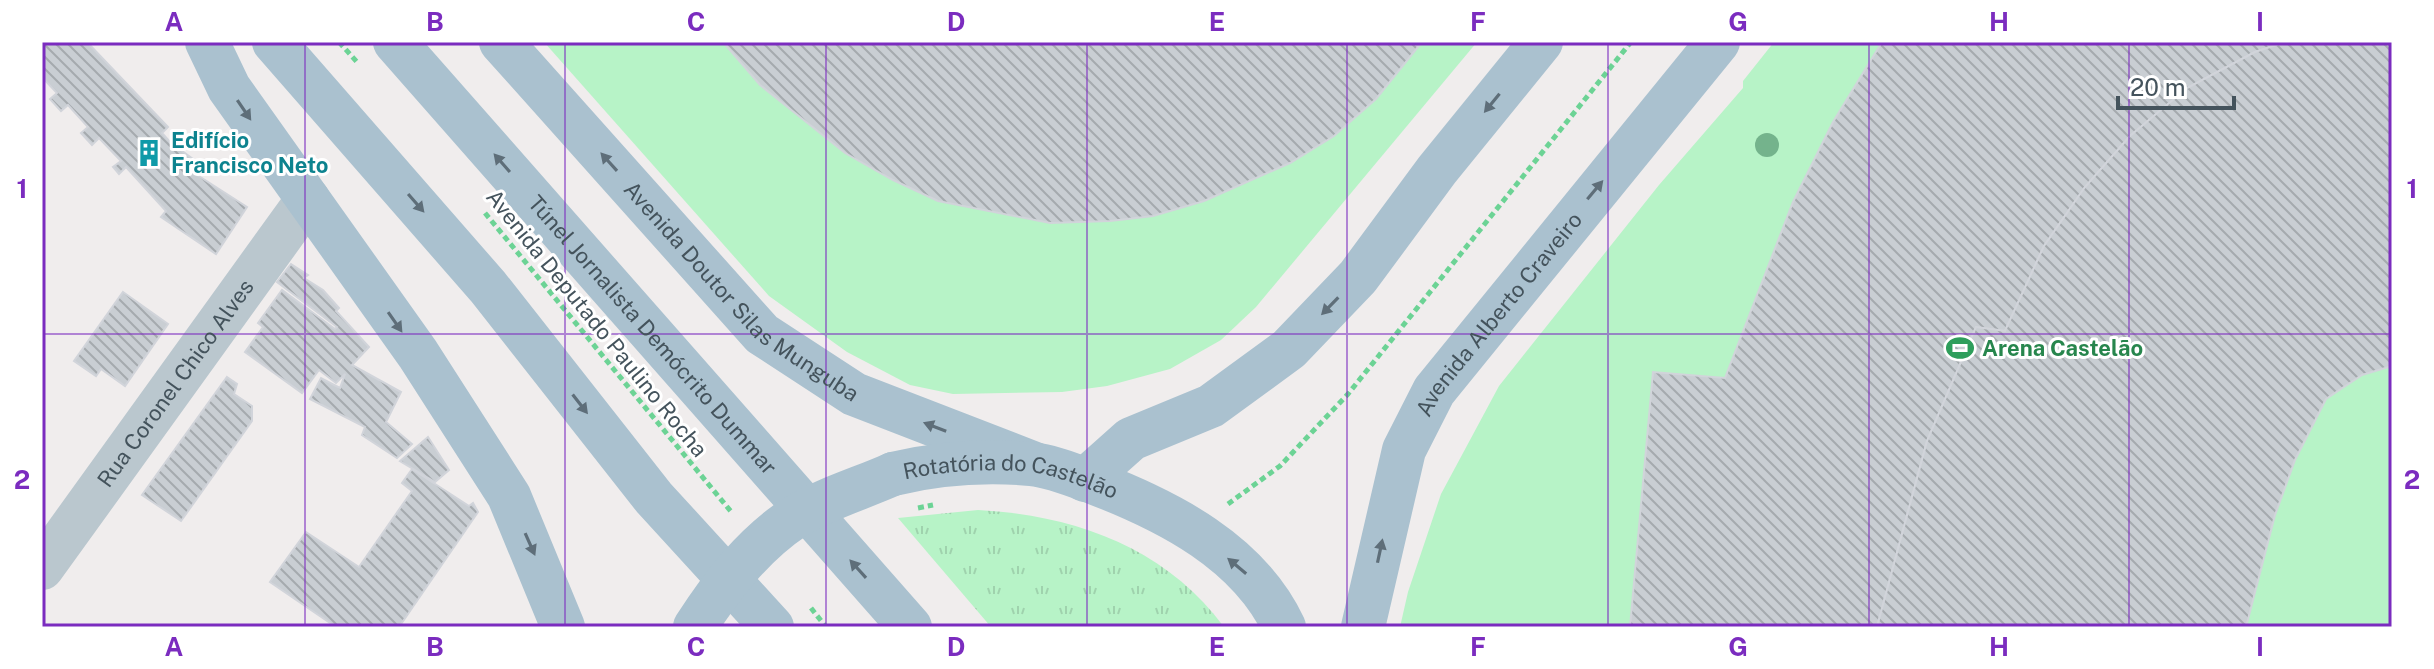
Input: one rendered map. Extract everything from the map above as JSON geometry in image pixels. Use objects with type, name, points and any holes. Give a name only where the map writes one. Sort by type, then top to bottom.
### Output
[{"type":"main road","points":[[207,42],[229,88],[418,354],[509,496],[563,627]]},
{"type":"main road","points":[[274,42],[488,287],[654,498],[789,615]]},
{"type":"main road","name":"Avenida Doutor Silas Munguba","points":[[501,42],[762,334],[854,394],[1035,464]]},
{"type":"main road","points":[[1085,480],[1131,439],[1211,406],[1289,349],[1358,277],[1437,170],[1541,42]]},
{"type":"main road","name":"Avenida Alberto Craveiro","points":[[1363,627],[1404,450],[1434,391],[1718,42]]},
{"type":"main road","name":"Túnel Jornalista Demócrito Dummar","points":[[378,54],[910,627]]},
{"type":"main road","name":"Rotatória do Castelão","points":[[695,627],[730,577],[756,549],[797,516],[899,492],[932,465],[969,462],[1035,464],[1150,505],[1201,535],[1250,577],[1284,627]]},
{"type":"street","name":"Rua Coronel Chico Alves","points":[[42,568],[308,199]]},
{"type":"path","points":[[339,42],[378,54]]},
{"type":"path","points":[[1222,509],[1280,466],[1348,394],[1631,42]]},
{"type":"path","name":"Avenida Deputado Paulino Rocha","points":[[484,211],[736,517]]},
{"type":"path","points":[[899,492],[933,505],[945,503]]},
{"type":"path","points":[[789,615],[826,627]]},
{"type":"green space","points":[[544,42],[1477,42],[1256,307],[1221,340],[1170,369],[1107,386],[1062,392],[953,394],[910,385],[847,352],[769,296]]},
{"type":"green space","name":"Arena Castelão","points":[[1774,42],[2392,42],[2392,627],[1400,627],[1408,592],[1441,494],[1499,386],[1659,185],[1743,88],[1743,81]]},
{"type":"green space","points":[[978,510],[1048,519],[1114,540],[1174,576],[1200,599],[1224,627],[991,627],[898,518]]},
{"type":"building","name":"Edifício Francisco Neto","points":[[42,42],[87,42],[168,127],[162,133],[170,142],[197,162],[191,171],[247,207],[216,254],[161,217],[166,211],[126,167],[119,174],[113,167],[121,161],[99,138],[92,145],[81,133],[88,127],[68,105],[61,111],[50,99],[57,93],[42,77]]},
{"type":"building","points":[[723,42],[1422,42],[1376,99],[1334,136],[1290,163],[1204,201],[1153,216],[1050,223],[938,201],[893,180],[845,153],[760,85]]},
{"type":"building","points":[[1882,42],[2285,42],[2255,52],[2187,88],[2130,136],[2085,187],[2044,246],[2005,331],[1976,327],[1927,441],[1877,627],[1630,627],[1653,372],[1725,378],[1793,202],[1833,122]]},
{"type":"building","points":[[2285,42],[2392,42],[2392,366],[2362,375],[2326,399],[2295,460],[2275,515],[2246,627],[1877,627],[1927,441],[1976,327],[2005,331],[2044,246],[2085,187],[2130,136],[2187,88],[2255,52]]},
{"type":"building","points":[[291,264],[308,275],[304,278],[323,290],[339,308],[336,311],[369,347],[352,365],[401,392],[386,422],[412,444],[397,458],[362,435],[365,427],[310,399],[321,378],[340,388],[345,374],[336,383],[319,370],[302,393],[245,352],[263,327],[258,323],[282,290],[335,329],[337,327],[277,282]]},
{"type":"building","points":[[123,292],[168,324],[125,386],[101,369],[96,376],[74,361]]},
{"type":"building","points":[[227,377],[237,384],[234,394],[252,406],[252,421],[181,521],[142,495]]},
{"type":"building","points":[[428,437],[449,470],[435,482],[400,461]]},
{"type":"building","points":[[412,469],[469,506],[473,503],[478,512],[399,627],[336,627],[270,582],[306,532],[359,567],[412,491],[402,483]]},
{"type":"place","name":"Edifício Francisco Neto","points":[[149,153]]},
{"type":"place","name":"Arena Castelão","points":[[1960,348]]}]
